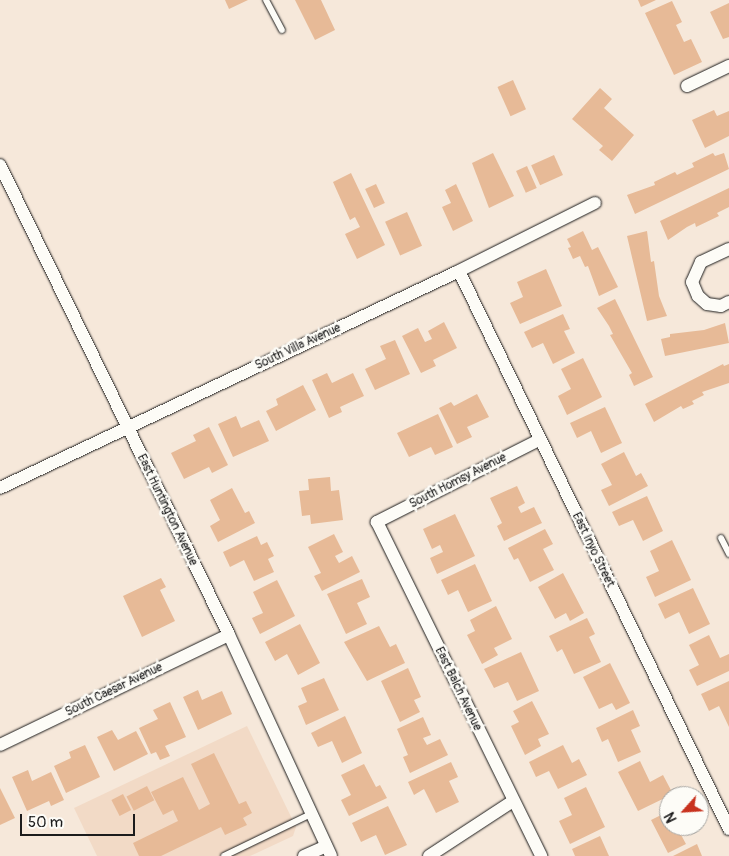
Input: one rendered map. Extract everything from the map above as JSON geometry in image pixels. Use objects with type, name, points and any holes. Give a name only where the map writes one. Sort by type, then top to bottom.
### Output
[{"type":"street","points":[[688,86],[729,66]]},
{"type":"street","name":"East Huntington Avenue","points":[[0,165],[229,635],[329,851]]},
{"type":"street","name":"South Villa Avenue","points":[[0,488],[459,271],[595,203]]},
{"type":"street","points":[[729,249],[701,262],[692,282],[698,296],[707,304],[721,306],[729,302]]},
{"type":"street","name":"East Inyo Street","points":[[459,271],[729,829]]},
{"type":"street","name":"South Homsy Avenue","points":[[376,522],[540,440]]},
{"type":"street","name":"East Balch Avenue","points":[[376,522],[513,802],[542,856]]},
{"type":"street","name":"South Caesar Avenue","points":[[0,745],[229,635]]},
{"type":"street","points":[[429,856],[513,802]]},
{"type":"street","points":[[304,856],[329,851]]},
{"type":"lane","points":[[266,0],[282,30]]},
{"type":"lane","points":[[721,538],[729,554]]},
{"type":"lane","points":[[224,856],[311,814]]},
{"type":"shaded area","points":[[247,726],[296,827],[293,836],[250,856],[97,856],[74,808]]},
{"type":"building","points":[[225,0],[248,0],[229,9]]},
{"type":"building","points":[[295,0],[321,0],[335,30],[315,40]]},
{"type":"building","points":[[638,0],[656,0],[641,7]]},
{"type":"building","points":[[672,1],[682,22],[676,25],[684,42],[691,39],[702,62],[674,75],[645,13]]},
{"type":"building","points":[[729,3],[729,37],[723,39],[710,12]]},
{"type":"building","points":[[513,80],[526,109],[510,116],[497,87]]},
{"type":"building","points":[[600,88],[612,99],[604,108],[634,135],[612,161],[599,150],[603,146],[572,119]]},
{"type":"building","points":[[714,110],[717,116],[729,111],[729,136],[705,148],[692,120]]},
{"type":"building","points":[[493,153],[514,196],[489,208],[472,163]]},
{"type":"building","points":[[713,153],[715,156],[724,153],[729,169],[635,214],[627,195],[655,185],[654,182],[675,172],[677,175],[694,167],[692,163]]},
{"type":"building","points":[[554,155],[563,175],[540,185],[531,165]]},
{"type":"building","points":[[527,166],[537,188],[526,193],[516,171]]},
{"type":"building","points":[[351,173],[385,245],[357,259],[345,234],[360,227],[355,217],[350,220],[333,182]]},
{"type":"building","points":[[376,184],[385,203],[374,208],[365,189]]},
{"type":"building","points":[[456,184],[473,221],[453,231],[442,207],[451,203],[445,190]]},
{"type":"building","points":[[729,188],[729,207],[717,213],[719,216],[696,227],[695,223],[668,240],[660,221]]},
{"type":"building","points":[[407,212],[422,246],[400,256],[385,222]]},
{"type":"building","points":[[583,231],[592,250],[598,247],[618,287],[599,296],[588,266],[585,267],[580,256],[573,259],[568,248],[571,247],[567,239]]},
{"type":"building","points":[[647,231],[651,262],[654,261],[659,296],[667,316],[647,321],[627,236]]},
{"type":"building","points":[[546,269],[562,306],[520,324],[510,303],[523,297],[517,282]]},
{"type":"building","points":[[615,299],[653,377],[634,386],[629,375],[632,373],[610,335],[613,334],[609,326],[597,308]]},
{"type":"building","points":[[563,314],[570,329],[564,331],[575,353],[553,364],[543,343],[532,348],[524,332]]},
{"type":"building","points":[[444,322],[457,348],[433,360],[436,366],[421,373],[402,336],[418,328],[425,342],[432,339],[428,331]]},
{"type":"building","points":[[725,323],[729,343],[665,356],[661,339],[670,337],[670,334],[704,330]]},
{"type":"building","points":[[395,340],[410,374],[375,390],[365,369],[386,359],[380,346]]},
{"type":"building","points":[[583,358],[602,397],[567,415],[558,396],[571,389],[561,369]]},
{"type":"building","points":[[723,364],[724,366],[729,364],[729,383],[702,392],[704,395],[692,401],[694,404],[683,409],[681,406],[654,422],[645,404]]},
{"type":"building","points":[[327,373],[332,383],[353,373],[364,396],[340,407],[342,412],[329,418],[312,380]]},
{"type":"building","points":[[303,385],[316,410],[276,431],[266,411],[278,405],[276,399]]},
{"type":"building","points":[[477,394],[489,417],[467,427],[472,437],[457,444],[439,408],[451,402],[454,406]]},
{"type":"building","points":[[605,407],[622,443],[601,453],[591,431],[577,438],[570,423]]},
{"type":"building","points":[[438,414],[453,447],[435,455],[431,447],[409,457],[397,433]]},
{"type":"building","points":[[236,416],[241,428],[259,420],[269,441],[233,457],[218,424]]},
{"type":"building","points":[[209,427],[228,465],[212,473],[209,467],[184,479],[171,453],[196,441],[193,435]]},
{"type":"building","points":[[624,452],[636,476],[641,473],[648,486],[609,506],[601,490],[612,485],[601,464]]},
{"type":"building","points":[[330,477],[331,491],[339,490],[343,520],[311,524],[310,515],[302,516],[299,491],[309,490],[308,479]]},
{"type":"building","points":[[517,486],[525,503],[518,507],[521,513],[534,507],[542,523],[504,541],[497,526],[502,523],[490,498]]},
{"type":"building","points":[[232,488],[245,513],[249,511],[255,523],[218,542],[210,526],[220,520],[210,500]]},
{"type":"building","points":[[647,496],[663,531],[643,541],[633,520],[619,526],[612,512]]},
{"type":"building","points":[[455,514],[475,556],[437,574],[430,558],[443,552],[440,545],[432,549],[423,529]]},
{"type":"building","points":[[545,529],[553,544],[543,549],[554,570],[530,582],[518,558],[514,560],[508,548]]},
{"type":"building","points":[[334,534],[343,552],[335,556],[339,563],[352,556],[360,572],[322,591],[314,576],[321,573],[308,547]]},
{"type":"building","points":[[257,536],[261,545],[267,542],[274,556],[268,559],[274,572],[254,581],[244,560],[230,567],[223,552]]},
{"type":"building","points":[[672,540],[691,580],[655,597],[646,577],[659,571],[650,551]]},
{"type":"building","points":[[475,564],[492,601],[468,612],[458,590],[448,595],[441,580]]},
{"type":"building","points":[[563,573],[584,613],[570,621],[566,613],[555,619],[538,587]]},
{"type":"building","points":[[161,578],[166,587],[160,590],[175,621],[142,637],[123,596]]},
{"type":"building","points":[[362,579],[370,597],[357,603],[367,624],[346,634],[327,594]]},
{"type":"building","points":[[277,580],[295,616],[260,634],[252,618],[263,613],[253,592]]},
{"type":"building","points":[[693,588],[710,624],[689,634],[679,612],[665,619],[658,604]]},
{"type":"building","points":[[496,606],[512,639],[494,648],[498,655],[482,664],[467,635],[475,631],[470,620]]},
{"type":"building","points":[[587,618],[595,634],[589,637],[601,662],[574,674],[562,649],[557,652],[549,636]]},
{"type":"building","points":[[300,624],[320,663],[298,675],[287,654],[275,661],[265,642]]},
{"type":"building","points":[[379,626],[390,647],[396,644],[405,663],[367,681],[344,642]]},
{"type":"building","points":[[709,635],[720,658],[729,654],[729,671],[697,686],[689,670],[699,665],[689,645]]},
{"type":"building","points":[[521,652],[539,691],[517,701],[508,682],[494,688],[484,669]]},
{"type":"building","points":[[610,663],[630,703],[616,710],[612,703],[599,709],[583,677]]},
{"type":"building","points":[[408,668],[421,697],[414,700],[420,712],[400,722],[381,681]]},
{"type":"building","points":[[324,678],[339,710],[306,725],[298,706],[307,702],[301,688]]},
{"type":"building","points":[[729,681],[729,727],[719,706],[709,711],[701,694]]},
{"type":"building","points":[[198,690],[202,700],[222,691],[232,714],[198,730],[183,697]]},
{"type":"building","points":[[532,701],[549,734],[538,739],[541,746],[525,755],[511,726],[519,722],[513,711]]},
{"type":"building","points":[[170,702],[186,737],[165,746],[170,756],[160,760],[156,752],[151,754],[139,728],[158,719],[153,710]]},
{"type":"building","points":[[633,710],[640,726],[631,730],[641,752],[618,762],[608,739],[602,742],[596,728]]},
{"type":"building","points":[[345,716],[362,753],[342,763],[332,741],[318,747],[311,733]]},
{"type":"building","points":[[423,717],[431,735],[423,738],[427,745],[440,739],[448,755],[410,773],[403,757],[408,755],[397,729]]},
{"type":"building","points":[[112,730],[118,740],[136,731],[148,754],[114,771],[97,737]]},
{"type":"building","points":[[85,745],[100,777],[66,793],[54,766],[71,758],[69,752]]},
{"type":"building","points":[[563,745],[572,763],[579,759],[587,775],[558,789],[549,771],[536,777],[529,762]]},
{"type":"building","points":[[214,753],[239,804],[246,801],[252,813],[243,818],[247,825],[225,835],[221,827],[161,856],[139,856],[133,843],[178,821],[173,810],[163,815],[151,792],[183,777],[199,810],[210,804],[191,764]]},
{"type":"building","points":[[640,761],[650,782],[663,775],[669,786],[659,786],[659,801],[638,811],[618,772]]},
{"type":"building","points":[[451,762],[458,777],[449,781],[459,802],[436,813],[424,789],[414,795],[408,782]]},
{"type":"building","points":[[364,764],[376,787],[380,785],[387,798],[349,816],[341,800],[351,795],[341,775]]},
{"type":"building","points":[[28,770],[32,781],[51,772],[64,800],[51,806],[49,801],[27,811],[12,777]]},
{"type":"building","points":[[147,786],[154,800],[134,811],[127,796]]},
{"type":"building","points":[[586,787],[605,827],[570,844],[559,821],[572,815],[564,798]]},
{"type":"building","points":[[0,788],[15,818],[0,825]]},
{"type":"building","points":[[123,794],[131,810],[120,816],[111,800]]},
{"type":"building","points":[[388,806],[407,845],[385,855],[376,835],[361,842],[352,823]]},
{"type":"building","points":[[659,816],[659,836],[651,820]]},
{"type":"building","points":[[600,836],[609,856],[575,856],[572,849]]},
{"type":"building","points":[[659,836],[682,836],[686,844],[668,853]]},
{"type":"building","points":[[697,844],[702,856],[673,856]]}]
